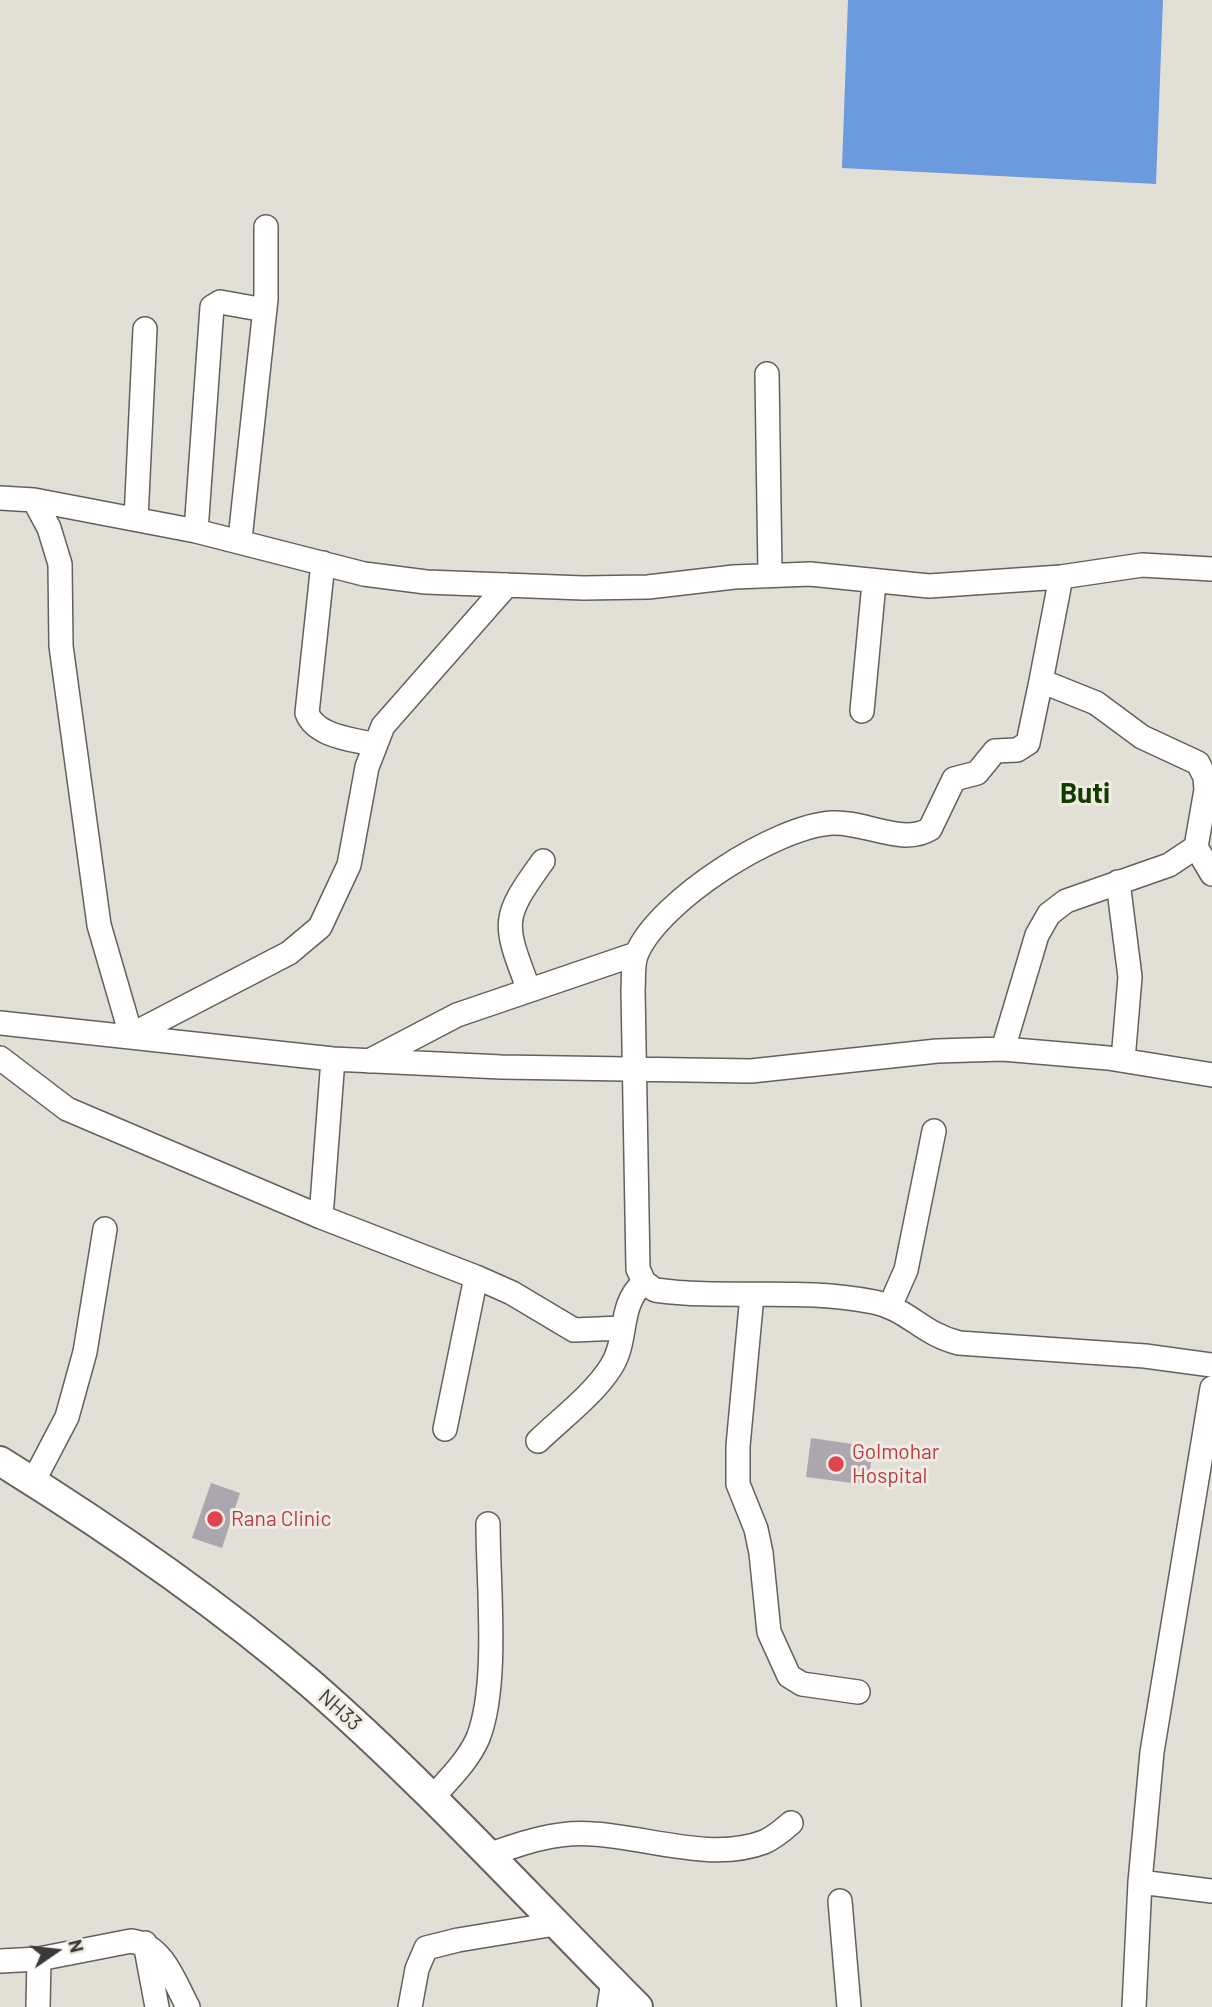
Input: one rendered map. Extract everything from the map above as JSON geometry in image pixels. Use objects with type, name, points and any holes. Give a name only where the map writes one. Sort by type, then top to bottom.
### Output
[{"type":"main road","name":"NH33","points":[[0,1461],[99,1523],[231,1618],[354,1722],[555,1924],[611,1994],[638,2007]]},
{"type":"street","points":[[240,540],[265,310],[266,227]]},
{"type":"street","points":[[196,531],[212,307],[220,302],[265,310]]},
{"type":"street","points":[[136,519],[145,329]]},
{"type":"street","points":[[767,374],[770,575]]},
{"type":"street","points":[[0,498],[34,500],[136,519],[240,540],[365,573],[426,582],[648,587],[770,575],[810,574],[874,583],[979,585],[1142,565],[1212,569]]},
{"type":"street","points":[[34,500],[49,528],[60,564],[61,646],[99,925],[131,1035]]},
{"type":"street","points":[[323,563],[307,713],[310,722],[321,730],[375,745]]},
{"type":"street","points":[[1061,577],[1028,743],[1017,750],[995,751],[977,773],[954,779],[930,829],[911,836],[864,825],[832,823],[796,831],[745,855],[696,887],[655,926],[636,954],[633,990],[638,1269],[644,1282],[655,1290],[817,1297],[890,1306],[938,1338],[959,1343],[1145,1356],[1212,1365]]},
{"type":"street","points":[[862,711],[874,583]]},
{"type":"street","points":[[131,1035],[289,953],[320,927],[349,865],[367,767],[383,726],[408,693],[507,585]]},
{"type":"street","points":[[1041,681],[1096,703],[1142,737],[1205,762],[1206,790],[1196,848],[1212,874]]},
{"type":"street","points":[[1003,1049],[1037,935],[1049,914],[1066,901],[1169,865],[1196,848]]},
{"type":"street","points":[[529,990],[513,944],[510,913],[543,860]]},
{"type":"street","points":[[1118,882],[1130,977],[1123,1060]]},
{"type":"street","points":[[369,1061],[457,1015],[636,954]]},
{"type":"street","points":[[0,1023],[369,1061],[636,1071],[751,1071],[937,1051],[1003,1049],[1123,1060],[1212,1075]]},
{"type":"street","points":[[0,1058],[67,1109],[321,1217],[476,1277],[512,1293],[574,1330],[621,1328]]},
{"type":"street","points":[[321,1217],[333,1059]]},
{"type":"street","points":[[890,1306],[906,1270],[934,1131]]},
{"type":"street","points":[[33,1482],[67,1417],[85,1352],[105,1228]]},
{"type":"street","points":[[445,1429],[476,1277]]},
{"type":"street","points":[[538,1441],[611,1366],[618,1349],[627,1302],[644,1282]]},
{"type":"street","points":[[752,1295],[738,1446],[738,1484],[756,1528],[769,1632],[789,1676],[802,1684],[858,1692]]},
{"type":"street","points":[[1134,2007],[1140,1882],[1152,1752],[1212,1388]]},
{"type":"street","points":[[432,1798],[461,1765],[477,1739],[486,1705],[488,1524]]},
{"type":"street","points":[[488,1855],[559,1834],[592,1833],[712,1849],[745,1848],[768,1841],[791,1823]]},
{"type":"street","points":[[1140,1882],[1212,1891]]},
{"type":"street","points":[[841,1901],[849,2007]]},
{"type":"street","points":[[410,2007],[417,1969],[426,1948],[457,1940],[555,1924]]},
{"type":"street","points":[[0,1961],[39,1959],[131,1941],[145,1942],[155,1949],[188,2007]]},
{"type":"street","points":[[145,1942],[157,2007]]},
{"type":"street","points":[[38,2007],[39,1959]]},
{"type":"water","points":[[848,0],[1163,0],[1156,184],[842,168]]},
{"type":"building","points":[[811,1438],[873,1447],[868,1485],[806,1477]]},
{"type":"building","points":[[211,1483],[240,1493],[222,1548],[192,1538]]},
{"type":"place","name":"Golmohar Hospital","points":[[836,1464]]},
{"type":"place","name":"Rana Clinic","points":[[215,1519]]},
{"type":"district","name":"Buti","points":[[1085,794]]}]
